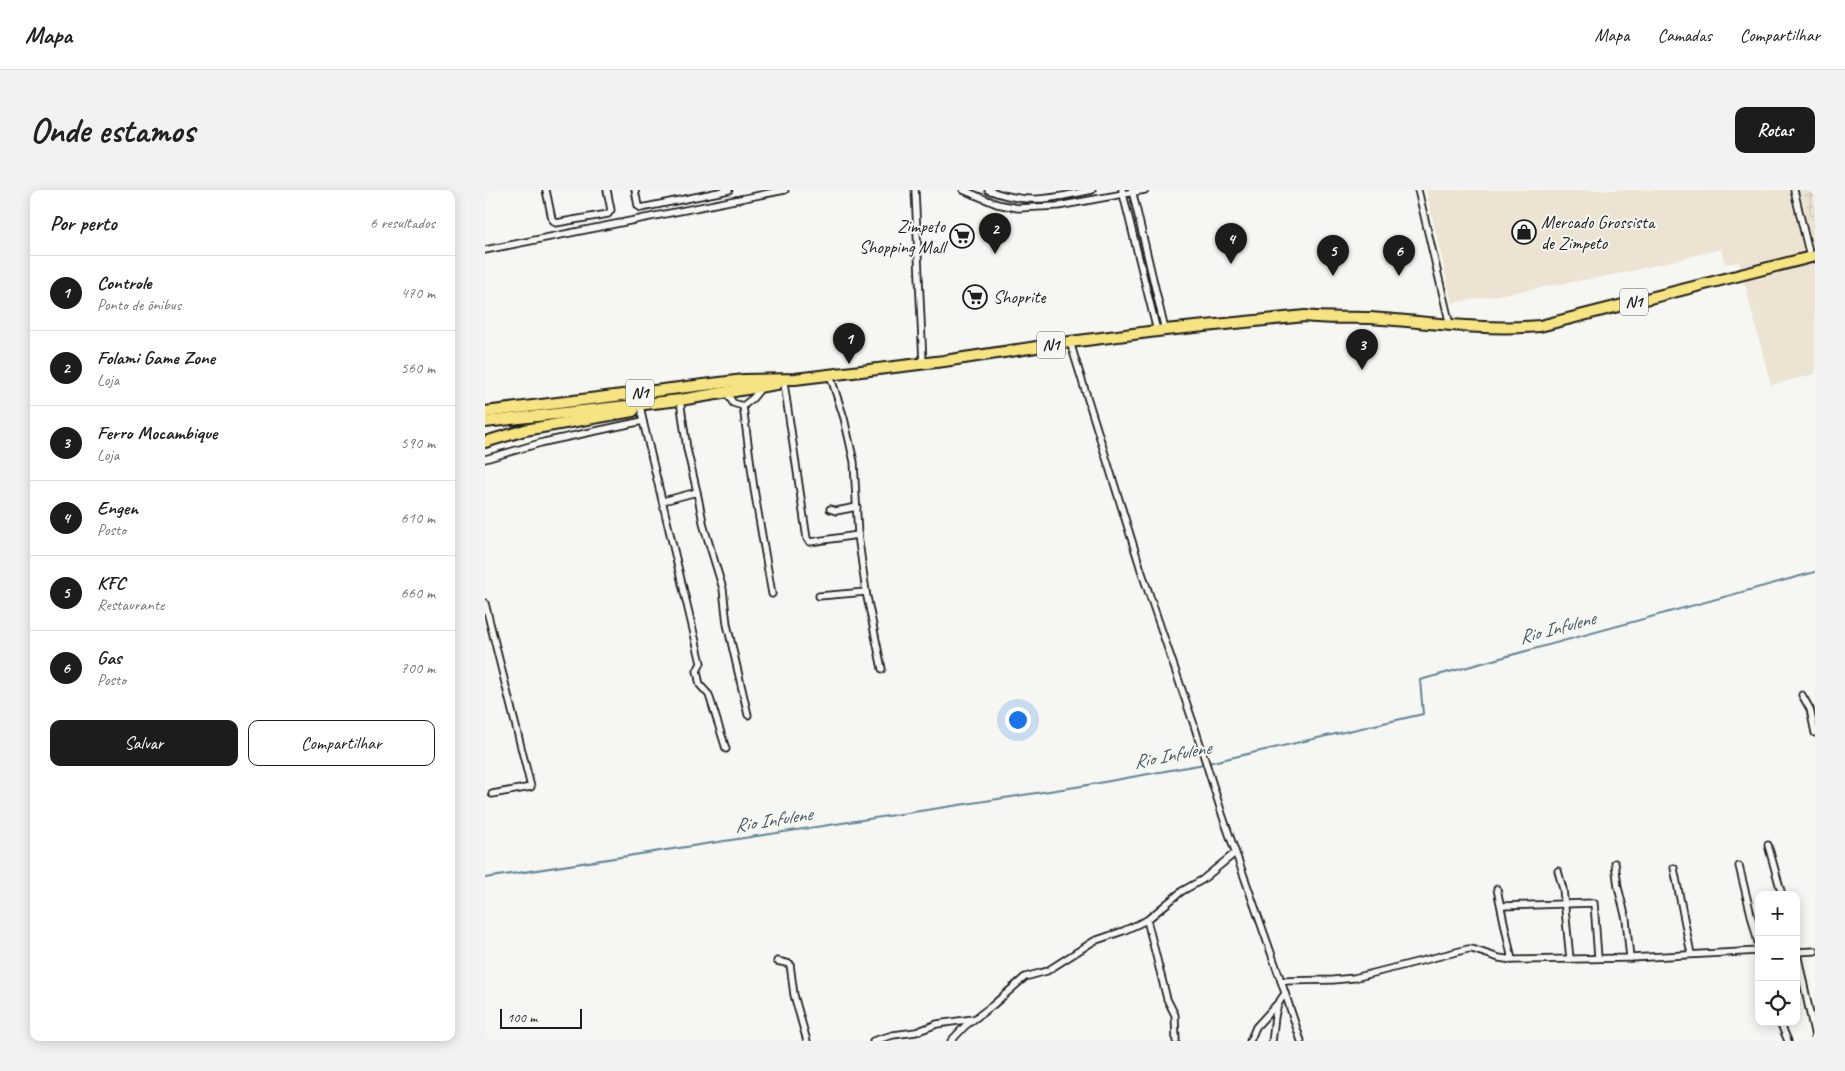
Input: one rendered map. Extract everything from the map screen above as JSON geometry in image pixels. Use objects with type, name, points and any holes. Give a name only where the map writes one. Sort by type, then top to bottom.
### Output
[{"type":"highway","name":"N1","points":[[485,412],[743,380],[795,379],[830,375],[1070,342],[1305,316],[1317,318],[1356,317],[1450,326],[1519,327],[1555,323],[1813,257]]},
{"type":"highway","name":"N1","points":[[485,422],[679,400],[761,388],[795,379]]},
{"type":"highway","points":[[485,442],[525,430],[664,406],[679,400]]},
{"type":"highway","points":[[485,409],[501,410]]},
{"type":"street","points":[[545,190],[551,219],[556,223],[608,214],[611,210],[607,190]]},
{"type":"street","points":[[635,190],[638,206],[641,208],[696,193],[729,190]]},
{"type":"street","points":[[485,250],[785,190]]},
{"type":"street","points":[[915,190],[923,363]]},
{"type":"street","points":[[963,190],[997,204],[1018,208],[1058,206],[1123,192],[1145,190]]},
{"type":"street","points":[[988,190],[1025,200],[1049,198],[1092,190]]},
{"type":"street","points":[[1418,190],[1450,326]]},
{"type":"street","points":[[1794,190],[1813,257]]},
{"type":"street","points":[[1132,191],[1161,331]]},
{"type":"street","points":[[1123,192],[1161,331]]},
{"type":"street","points":[[1070,342],[1142,573],[1195,725],[1235,853],[1301,1041]]},
{"type":"street","points":[[830,375],[844,418],[854,462],[859,535],[866,592],[882,669]]},
{"type":"street","points":[[784,383],[807,539],[810,542],[859,535]]},
{"type":"street","points":[[743,406],[761,388]]},
{"type":"street","points":[[727,392],[733,403],[743,406]]},
{"type":"street","points":[[679,400],[687,449],[704,527],[723,589],[727,624],[748,715]]},
{"type":"street","points":[[743,406],[754,489],[772,594]]},
{"type":"street","points":[[641,410],[701,663],[697,671],[700,685],[709,695],[727,749]]},
{"type":"street","points":[[485,459],[544,442],[643,421]]},
{"type":"street","points":[[663,501],[697,492]]},
{"type":"street","points":[[830,509],[836,511],[857,507]]},
{"type":"street","points":[[819,596],[866,592]]},
{"type":"street","points":[[485,603],[531,787],[492,794]]},
{"type":"street","points":[[1802,695],[1813,717],[1815,732]]},
{"type":"street","points":[[1769,845],[1781,891]]},
{"type":"street","points":[[951,1041],[973,1019],[993,1006],[1025,977],[1047,971],[1094,941],[1147,920],[1182,891],[1202,880],[1235,853]]},
{"type":"street","points":[[1615,863],[1618,887],[1626,919],[1630,958]]},
{"type":"street","points":[[1739,866],[1756,936]]},
{"type":"street","points":[[1674,868],[1691,954]]},
{"type":"street","points":[[1558,871],[1565,904],[1570,959]]},
{"type":"street","points":[[1497,889],[1512,960]]},
{"type":"street","points":[[1501,906],[1590,902],[1595,905],[1598,958]]},
{"type":"street","points":[[1147,920],[1167,999],[1175,1015],[1176,1041]]},
{"type":"street","points":[[1281,981],[1353,978],[1468,949],[1512,960],[1630,958],[1755,951]]},
{"type":"street","points":[[1800,951],[1815,951]]},
{"type":"street","points":[[777,961],[790,964],[794,995],[807,1041]]},
{"type":"street","points":[[1800,965],[1815,1037]]},
{"type":"street","points":[[1249,1041],[1256,1027],[1285,994]]},
{"type":"street","points":[[1272,1041],[1279,1002]]},
{"type":"street","points":[[873,1041],[893,1035],[916,1032],[937,1024],[973,1019]]},
{"type":"street","points":[[1782,1026],[1788,1041]]},
{"type":"shaded area","points":[[1426,190],[1815,190],[1815,374],[1771,385],[1739,262],[1725,264],[1721,249],[1623,273],[1452,303]]},
{"type":"shaded area","points":[[1803,190],[1815,190],[1815,235]]},
{"type":"waterway","name":"Rio Infulene","points":[[1208,763],[1423,714],[1420,680],[1815,572]]},
{"type":"waterway","name":"Rio Infulene","points":[[485,878],[1082,786],[1204,764]]},
{"type":"place","name":"Mercado Grossista de Zimpeto","points":[[1524,232]]},
{"type":"place","name":"Zimpeto Shopping Mall","points":[[962,236]]},
{"type":"place","name":"Folami Game Zone","points":[[995,254]]},
{"type":"place","name":"Engen","points":[[1231,264]]},
{"type":"place","name":"KFC","points":[[1333,276]]},
{"type":"place","name":"Gas","points":[[1399,276]]},
{"type":"place","name":"Shoprite","points":[[975,297]]},
{"type":"place","name":"Controle","points":[[849,364]]},
{"type":"place","name":"Ferro Mocambique","points":[[1362,370]]}]
